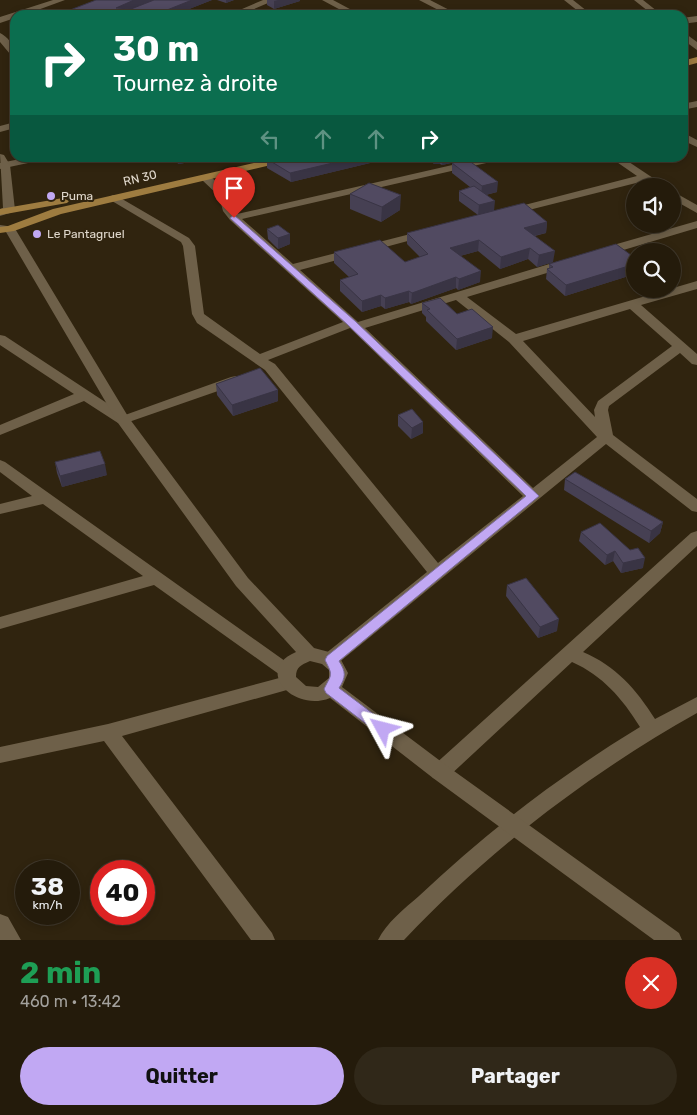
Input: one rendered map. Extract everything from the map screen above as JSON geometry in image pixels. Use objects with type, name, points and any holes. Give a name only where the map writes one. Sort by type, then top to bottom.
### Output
[{"type":"main road","name":"RN 30","points":[[3,212],[50,204],[239,162]]},
{"type":"main road","name":"RN 30","points":[[3,229],[57,211],[271,162]]},
{"type":"street","points":[[31,10],[61,0]]},
{"type":"street","points":[[246,10],[271,0]]},
{"type":"street","points":[[326,0],[347,10]]},
{"type":"street","points":[[423,0],[444,10]]},
{"type":"street","points":[[568,0],[581,10]]},
{"type":"street","points":[[638,0],[651,10]]},
{"type":"street","points":[[251,8],[255,10]]},
{"type":"street","points":[[0,36],[10,47]]},
{"type":"street","points":[[234,218],[478,162]]},
{"type":"street","points":[[622,162],[645,177]]},
{"type":"street","points":[[2,163],[3,212]]},
{"type":"street","points":[[205,177],[224,195],[228,211],[234,218],[353,325],[533,496]]},
{"type":"street","points":[[500,214],[645,177]]},
{"type":"street","points":[[113,198],[186,240],[189,246],[198,314],[202,320],[270,368],[437,574]]},
{"type":"street","points":[[681,200],[697,210]]},
{"type":"street","points":[[258,359],[353,325],[458,296],[697,224]]},
{"type":"street","points":[[3,229],[123,420],[242,582],[309,654]]},
{"type":"street","points":[[290,269],[442,229]]},
{"type":"street","points":[[514,339],[697,285]]},
{"type":"street","points":[[458,296],[514,339],[606,437],[697,507]]},
{"type":"street","points":[[633,305],[697,361]]},
{"type":"street","points":[[0,338],[123,420]]},
{"type":"street","points":[[606,437],[601,410],[603,404],[679,347]]},
{"type":"street","points":[[123,420],[270,368]]},
{"type":"street","points":[[0,430],[85,395]]},
{"type":"street","points":[[331,660],[606,437]]},
{"type":"street","points":[[0,465],[156,578],[287,677],[293,689],[307,695],[316,695],[331,689],[338,677],[338,671],[331,660],[325,656],[309,654],[294,660],[287,677]]},
{"type":"street","points":[[0,509],[45,498]]},
{"type":"street","points":[[440,772],[697,537]]},
{"type":"street","points":[[0,623],[156,578]]},
{"type":"street","points":[[570,654],[603,670],[618,682],[632,697],[651,729]]},
{"type":"street","points":[[0,755],[108,732],[287,677]]},
{"type":"street","points":[[331,689],[440,772],[671,940]]},
{"type":"street","points":[[389,940],[440,890],[515,827],[592,767],[651,729],[697,704]]},
{"type":"street","points":[[108,732],[264,940]]},
{"type":"street","points":[[0,924],[10,940]]},
{"type":"building","points":[[96,0],[134,0],[116,8],[131,9],[154,0],[192,0],[167,10],[70,10]]},
{"type":"building","points":[[272,162],[337,162],[290,173]]},
{"type":"building","points":[[471,162],[498,182],[482,186],[452,163]]},
{"type":"building","points":[[369,183],[401,195],[382,207],[350,194]]},
{"type":"building","points":[[474,186],[495,201],[479,205],[459,191]]},
{"type":"building","points":[[524,203],[547,222],[524,228],[555,251],[539,255],[530,248],[501,257],[479,240],[450,248],[481,271],[459,279],[456,277],[412,293],[409,291],[385,298],[381,295],[362,301],[340,280],[358,274],[334,252],[380,240],[405,262],[428,254],[407,233]]},
{"type":"building","points":[[278,225],[290,234],[278,238],[267,229]]},
{"type":"building","points":[[616,244],[626,251],[626,267],[566,285],[547,269],[553,267],[549,264]]},
{"type":"building","points":[[440,298],[457,314],[472,309],[493,327],[457,339],[427,310],[430,309],[422,303]]},
{"type":"building","points":[[260,368],[278,390],[232,405],[216,384]]},
{"type":"building","points":[[412,409],[423,422],[412,428],[398,415]]},
{"type":"building","points":[[100,451],[105,464],[60,476],[55,462]]},
{"type":"building","points":[[575,472],[663,522],[651,531],[565,479]]},
{"type":"building","points":[[600,523],[630,550],[638,548],[645,558],[623,563],[615,551],[607,555],[581,532]]},
{"type":"building","points":[[526,578],[559,619],[540,627],[507,585]]},
{"type":"place","name":"Puma","points":[[51,196]]},
{"type":"place","name":"Le Pantagruel","points":[[37,234]]},
{"type":"route","points":[[234,218],[352,323],[533,496],[331,660],[336,664],[338,677],[331,689],[383,729]]}]
